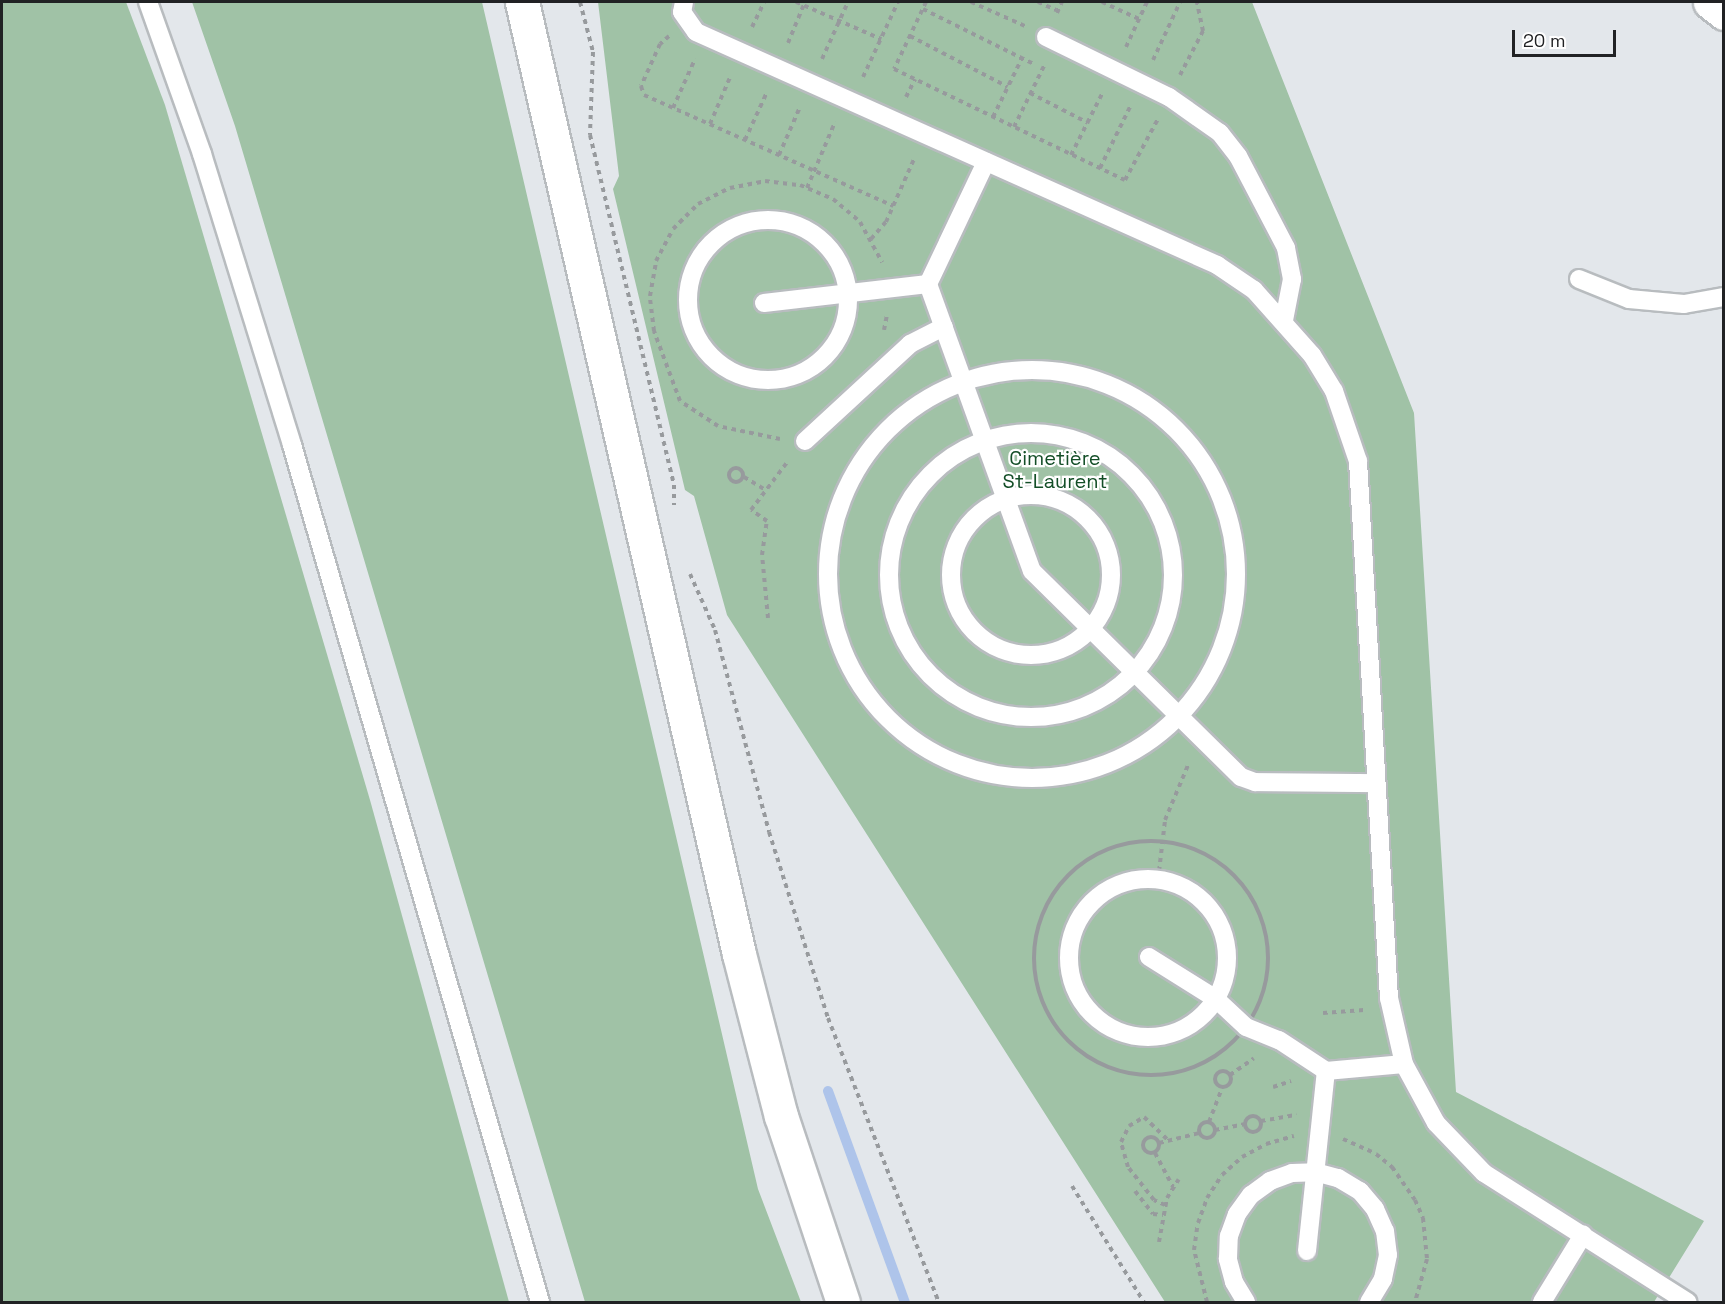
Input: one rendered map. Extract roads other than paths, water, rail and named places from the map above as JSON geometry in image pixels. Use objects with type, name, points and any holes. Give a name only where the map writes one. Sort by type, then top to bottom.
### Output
[{"type":"street","points":[[522,2],[739,954],[782,1116],[843,1302]]},
{"type":"street","points":[[1710,2],[1724,13]]},
{"type":"lane","points":[[148,2],[202,154],[292,446],[540,1302]]},
{"type":"lane","points":[[684,2],[682,12],[687,24],[705,36],[1217,265],[1254,290],[1312,355],[1334,392],[1358,461],[1390,1008],[1404,1064],[1436,1122],[1484,1173],[1687,1302]]},
{"type":"lane","points":[[1046,36],[1169,97],[1220,133],[1238,156],[1281,238],[1292,279],[1284,321]]},
{"type":"lane","points":[[986,162],[928,284],[1032,571],[1179,716],[1229,769],[1255,782],[1376,783]]},
{"type":"lane","points":[[775,220],[802,228],[825,244],[841,267],[848,294],[846,319],[837,342],[821,361],[799,375],[774,380],[749,378],[726,369],[707,352],[694,331],[688,306],[695,270],[703,254],[722,234],[747,223],[775,220]]},
{"type":"lane","points":[[1579,279],[1629,298],[1684,303],[1724,297]]},
{"type":"lane","points":[[764,303],[928,284]]},
{"type":"lane","points":[[805,441],[910,344],[944,327]]},
{"type":"lane","points":[[1040,369],[1079,375],[1116,388],[1150,407],[1180,433],[1204,464],[1222,498],[1233,536],[1237,575],[1233,614],[1222,651],[1204,686],[1179,716],[1153,739],[1101,766],[1056,777],[1021,778],[953,762],[922,746],[878,708],[851,669],[837,637],[827,568],[831,533],[841,499],[856,468],[902,415],[931,396],[963,381],[1001,372],[1040,369]]},
{"type":"lane","points":[[1029,433],[1073,440],[1106,454],[1145,491],[1163,522],[1173,575],[1164,627],[1135,673],[1120,687],[1084,708],[1065,714],[1024,717],[1003,715],[964,701],[917,661],[897,625],[890,595],[889,564],[898,524],[906,505],[932,472],[985,440],[1029,433]]},
{"type":"lane","points":[[1029,494],[1052,498],[1073,507],[1091,522],[1104,542],[1111,564],[1110,588],[1104,610],[1091,629],[1070,646],[1044,655],[1018,655],[992,646],[971,630],[961,615],[950,581],[952,555],[963,530],[982,511],[1006,498],[1029,494]]},
{"type":"lane","points":[[1140,879],[1158,880],[1188,890],[1208,906],[1220,927],[1227,951],[1225,976],[1216,999],[1200,1018],[1179,1031],[1155,1037],[1130,1036],[1107,1027],[1088,1010],[1075,989],[1068,965],[1070,941],[1079,918],[1095,899],[1116,885],[1140,879]]},
{"type":"lane","points":[[1149,957],[1216,999],[1246,1027],[1279,1040],[1326,1071],[1404,1064]]},
{"type":"lane","points":[[1307,1251],[1326,1071]]},
{"type":"lane","points":[[1246,1302],[1234,1282],[1228,1259],[1229,1236],[1237,1214],[1251,1195],[1270,1182],[1292,1173],[1315,1172],[1338,1178],[1360,1191],[1375,1209],[1385,1231],[1388,1255],[1383,1279],[1369,1302]]},
{"type":"lane","points":[[1542,1302],[1583,1235]]},
{"type":"waterway","points":[[828,1091],[905,1302]]},
{"type":"park label","name":"Cimetière St-Laurent","points":[[1055,470]]}]
